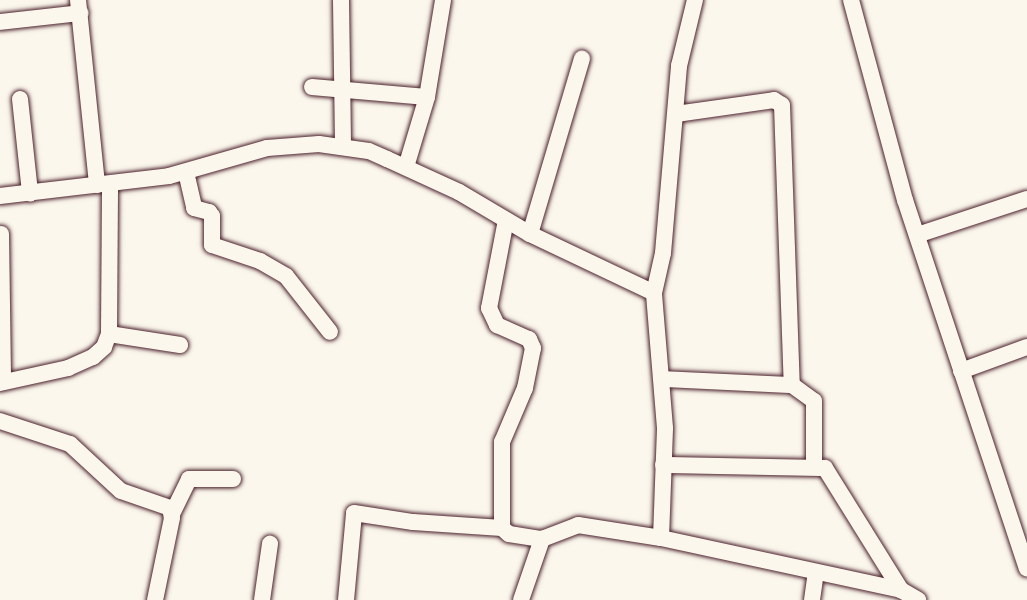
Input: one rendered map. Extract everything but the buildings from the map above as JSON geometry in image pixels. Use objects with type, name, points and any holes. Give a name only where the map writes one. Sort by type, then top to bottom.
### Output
[{"type":"street","points":[[340,0],[343,147]]},
{"type":"street","points":[[406,167],[427,97],[442,0]]},
{"type":"street","points":[[662,538],[663,379],[654,293],[663,253],[679,66],[695,0]]},
{"type":"street","points":[[851,0],[917,236],[1027,568]]},
{"type":"street","points":[[0,22],[79,7],[104,185],[109,333],[93,357],[68,368],[1,383],[1,234]]},
{"type":"street","points":[[530,234],[582,58]]},
{"type":"street","points":[[312,87],[427,97]]},
{"type":"street","points":[[20,99],[30,193]]},
{"type":"street","points":[[676,114],[774,100],[782,105],[792,385]]},
{"type":"street","points":[[0,196],[104,185],[186,172],[267,148],[319,144],[343,147],[369,151],[406,167],[459,192],[530,234],[654,293]]},
{"type":"street","points":[[186,172],[194,208],[209,212],[212,216],[212,245],[261,261],[286,276],[330,332]]},
{"type":"street","points":[[917,236],[1027,201]]},
{"type":"street","points":[[502,528],[502,442],[525,388],[533,348],[529,339],[497,325],[489,308],[506,220]]},
{"type":"street","points":[[109,333],[180,345]]},
{"type":"street","points":[[961,371],[1027,347]]},
{"type":"street","points":[[663,379],[792,385],[814,401],[814,467]]},
{"type":"street","points":[[0,422],[70,444],[121,491],[170,508],[172,514]]},
{"type":"street","points":[[663,465],[825,468],[901,590]]},
{"type":"street","points":[[155,600],[172,514],[189,479],[233,479]]},
{"type":"street","points":[[346,600],[354,513],[413,522],[502,528],[508,534],[542,538],[578,525],[662,538],[901,590],[918,600]]},
{"type":"street","points":[[521,600],[542,538]]},
{"type":"street","points":[[262,600],[270,544]]},
{"type":"street","points":[[812,600],[816,572]]}]
